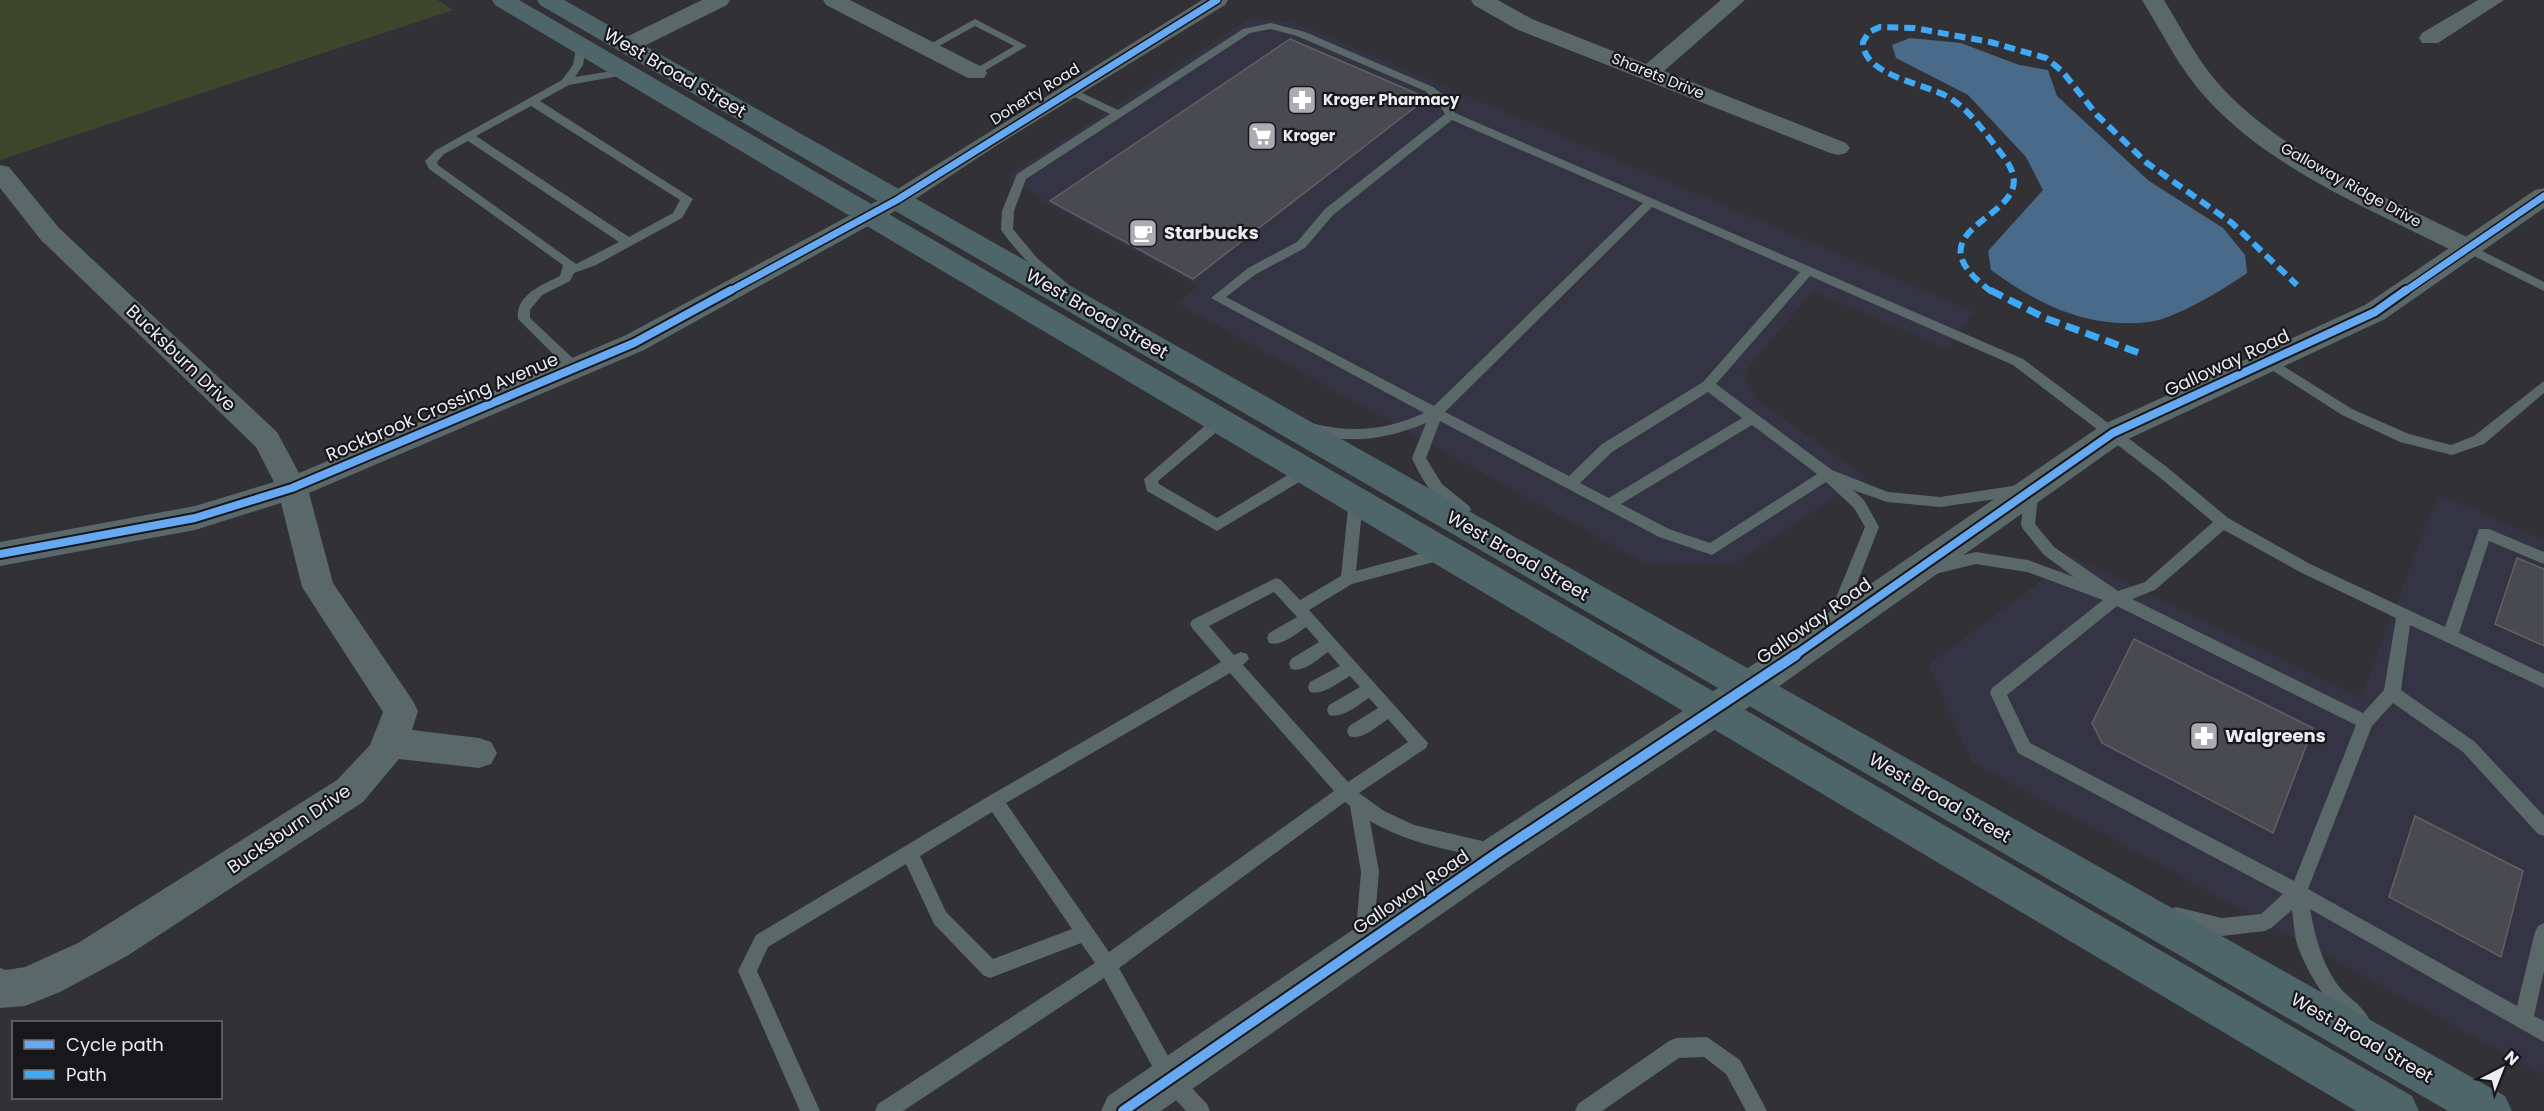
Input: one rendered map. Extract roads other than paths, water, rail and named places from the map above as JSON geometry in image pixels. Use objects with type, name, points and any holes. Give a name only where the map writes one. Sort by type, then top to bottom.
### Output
[{"type":"main road","name":"West Broad Street","points":[[503,0],[2397,1111]]},
{"type":"main road","name":"West Broad Street","points":[[548,0],[2490,1111]]},
{"type":"street","points":[[626,46],[719,0]]},
{"type":"street","points":[[834,0],[976,73]]},
{"type":"street","name":"Doherty Road","points":[[870,216],[1217,0]]},
{"type":"street","name":"Sharets Drive","points":[[1482,0],[1524,24],[1838,148]]},
{"type":"street","points":[[1649,72],[1734,0]]},
{"type":"street","name":"Galloway Ridge Drive","points":[[2153,0],[2194,69],[2238,117],[2309,166],[2468,248]]},
{"type":"street","points":[[2430,38],[2478,3]]},
{"type":"street","name":"Bucksburn Drive","points":[[0,172],[50,234],[267,440],[292,488],[318,586],[401,711],[393,743],[374,767],[350,791],[115,941],[44,981],[10,988]]},
{"type":"street","name":"Galloway Road","points":[[1123,1111],[1499,852],[1748,688],[1905,576],[2113,433],[2375,312],[2544,196]]},
{"type":"street","name":"Rockbrook Crossing Avenue","points":[[0,555],[195,518],[292,488],[634,343],[870,216]]},
{"type":"street","points":[[393,743],[479,753]]},
{"type":"lane","points":[[928,48],[975,22],[1022,46],[976,73]]},
{"type":"lane","points":[[1105,319],[1033,261],[1007,230],[1008,211],[1021,177],[1247,31],[1271,26],[1301,34],[1429,89],[1443,100],[1451,115],[2018,362],[2113,433],[2223,522],[2304,568],[2544,681]]},
{"type":"lane","points":[[566,82],[578,65],[581,46]]},
{"type":"lane","points":[[574,368],[524,319],[524,309],[538,292],[566,278],[570,264],[433,167],[431,161],[440,152],[566,82],[624,72]]},
{"type":"lane","points":[[1070,90],[1118,114]]},
{"type":"lane","points":[[530,100],[687,199],[678,215],[567,271]]},
{"type":"lane","points":[[1451,115],[1336,206],[1301,245],[1252,271],[1217,298],[1572,482],[1664,533],[1712,549],[1827,474]]},
{"type":"lane","points":[[468,136],[628,242]]},
{"type":"lane","points":[[1278,418],[1335,435],[1383,435],[1407,427],[1437,412],[1651,202]]},
{"type":"lane","points":[[2468,248],[2544,287]]},
{"type":"lane","points":[[1572,482],[1607,448],[1708,385],[1808,270]]},
{"type":"lane","points":[[2269,362],[2347,412],[2405,438],[2452,450],[2479,440],[2544,386]]},
{"type":"lane","points":[[1708,385],[1827,474],[1859,504],[1872,527],[1831,630]]},
{"type":"lane","points":[[1437,412],[1419,458],[1426,476],[1452,503],[1570,569],[1601,604]]},
{"type":"lane","points":[[1611,504],[1752,418]]},
{"type":"lane","points":[[1220,421],[1150,479],[1152,487],[1217,525],[1306,471]]},
{"type":"lane","points":[[1827,474],[1887,497],[1940,502],[2032,488],[2028,525],[2049,551],[2116,598]]},
{"type":"lane","points":[[1348,579],[1356,500]]},
{"type":"lane","points":[[2223,522],[2150,586],[2116,598],[1998,693],[2024,748],[2298,893],[2544,1032]]},
{"type":"lane","points":[[2450,636],[2484,533],[2544,558]]},
{"type":"lane","points":[[1275,638],[1348,579],[1445,553]]},
{"type":"lane","points":[[1905,576],[1976,558],[2028,566],[2116,598],[2365,722]]},
{"type":"lane","points":[[885,1111],[1107,965],[1352,799],[1420,743],[1276,584],[1198,624],[1236,661],[1319,755],[1352,799],[1370,872],[1364,945]]},
{"type":"lane","points":[[2124,903],[2222,927],[2265,922],[2298,893],[2365,722],[2392,693],[2404,615]]},
{"type":"lane","points":[[1297,664],[1330,643]]},
{"type":"lane","points":[[810,1111],[747,971],[762,941],[995,801],[1236,661]]},
{"type":"lane","points":[[1316,687],[1352,667]]},
{"type":"lane","points":[[1335,710],[1371,689]]},
{"type":"lane","points":[[2392,693],[2469,747],[2544,828]]},
{"type":"lane","points":[[1355,731],[1390,709]]},
{"type":"lane","points":[[1352,799],[1420,837],[1499,852]]},
{"type":"lane","points":[[995,801],[1107,965],[1170,1079],[1200,1111]]},
{"type":"lane","points":[[910,854],[940,918],[990,969],[1084,933]]},
{"type":"lane","points":[[2298,893],[2307,946],[2331,991],[2361,1022],[2432,1078]]},
{"type":"lane","points":[[2523,1020],[2544,933]]},
{"type":"lane","points":[[1585,1111],[1676,1048],[1707,1047],[1732,1067],[1756,1111]]},
{"type":"water","points":[[1910,38],[1961,43],[2019,65],[2048,70],[2057,96],[2149,181],[2223,228],[2245,255],[2247,273],[2214,294],[2160,320],[2126,323],[2105,322],[2065,312],[2009,283],[1991,270],[1988,251],[2043,190],[2026,157],[1968,95],[1896,58],[1892,45]]},
{"type":"place","name":"Kroger Pharmacy","points":[[1302,100]]},
{"type":"place","name":"Kroger","points":[[1262,136]]},
{"type":"place","name":"Starbucks","points":[[1143,233]]},
{"type":"place","name":"Walgreens","points":[[2204,736]]}]
